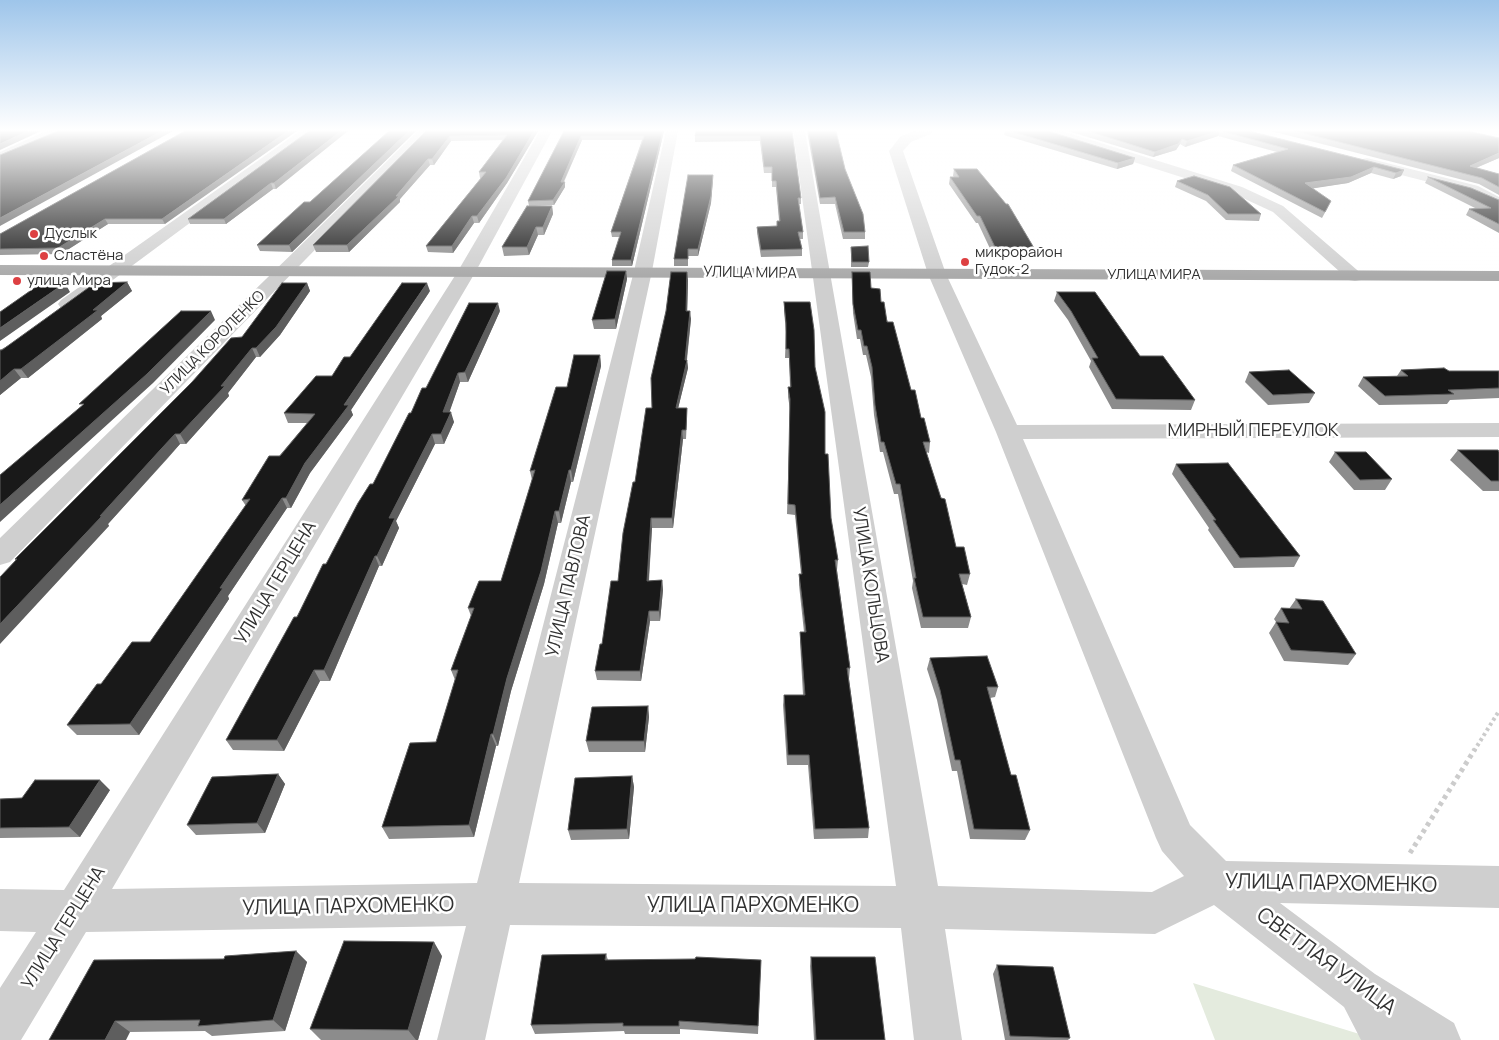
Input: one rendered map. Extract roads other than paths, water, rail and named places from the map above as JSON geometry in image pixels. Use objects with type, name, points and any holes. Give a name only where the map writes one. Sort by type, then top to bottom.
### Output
[{"type":"main road","name":"УЛИЦА МИРА","points":[[0,270],[643,271],[822,274],[1499,276]]},
{"type":"street","points":[[54,314],[241,180]]},
{"type":"street","name":"УЛИЦА КОРОЛЕНКО","points":[[0,555],[376,180]]},
{"type":"street","name":"УЛИЦА ГЕРЦЕНА","points":[[0,1030],[75,911],[467,271],[519,180]]},
{"type":"street","name":"УЛИЦА ПАВЛОВА","points":[[461,1040],[495,904],[643,271],[662,180]]},
{"type":"street","name":"УЛИЦА КОЛЬЦОВА","points":[[807,180],[920,907],[938,1040]]},
{"type":"street","name":"СВЕТЛАЯ УЛИЦА","points":[[905,180],[937,274],[1008,432],[1176,838],[1217,881],[1359,990],[1437,1040]]},
{"type":"street","points":[[1200,180],[1245,194],[1278,210],[1355,276]]},
{"type":"street","points":[[1436,180],[1473,189],[1499,203]]},
{"type":"street","name":"МИРНЫЙ ПЕРЕУЛОК","points":[[1008,432],[1499,430]]},
{"type":"street","name":"УЛИЦА ПАРХОМЕНКО","points":[[0,910],[75,911],[495,904],[920,907],[1155,913],[1217,881],[1499,887]]},
{"type":"street","points":[[1359,990],[1387,1040]]},
{"type":"place","name":"Дуслык","points":[[34,234]]},
{"type":"place","name":"Сластёна","points":[[44,256]]},
{"type":"place","name":"микрорайон Гудок-2","points":[[965,262]]},
{"type":"place","name":"улица Мира","points":[[17,281]]}]
